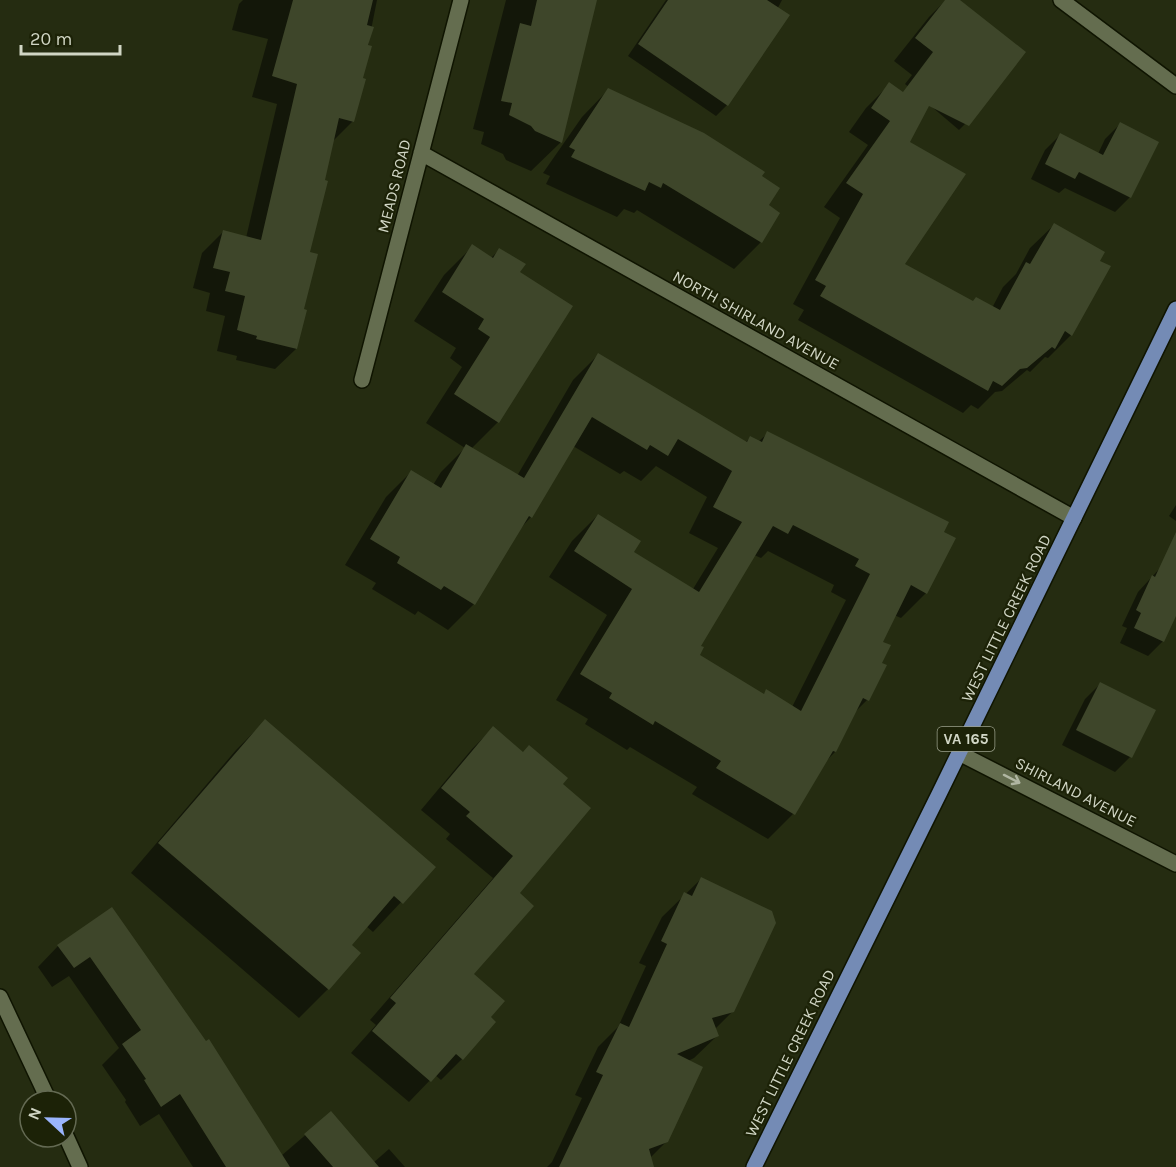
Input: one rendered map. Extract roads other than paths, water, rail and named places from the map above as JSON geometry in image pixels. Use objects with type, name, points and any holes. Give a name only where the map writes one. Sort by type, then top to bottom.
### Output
[{"type":"main road","name":"WEST LITTLE CREEK ROAD","points":[[754,1167],[1176,309]]},
{"type":"street","name":"MEADS ROAD","points":[[362,380],[461,0]]},
{"type":"street","points":[[1061,0],[1176,86]]},
{"type":"street","name":"NORTH SHIRLAND AVENUE","points":[[421,153],[1074,518]]},
{"type":"street","name":"SHIRLAND AVENUE","points":[[959,753],[1176,864]]},
{"type":"street","points":[[0,997],[43,1089]]},
{"type":"street","points":[[72,1149],[80,1167]]}]
